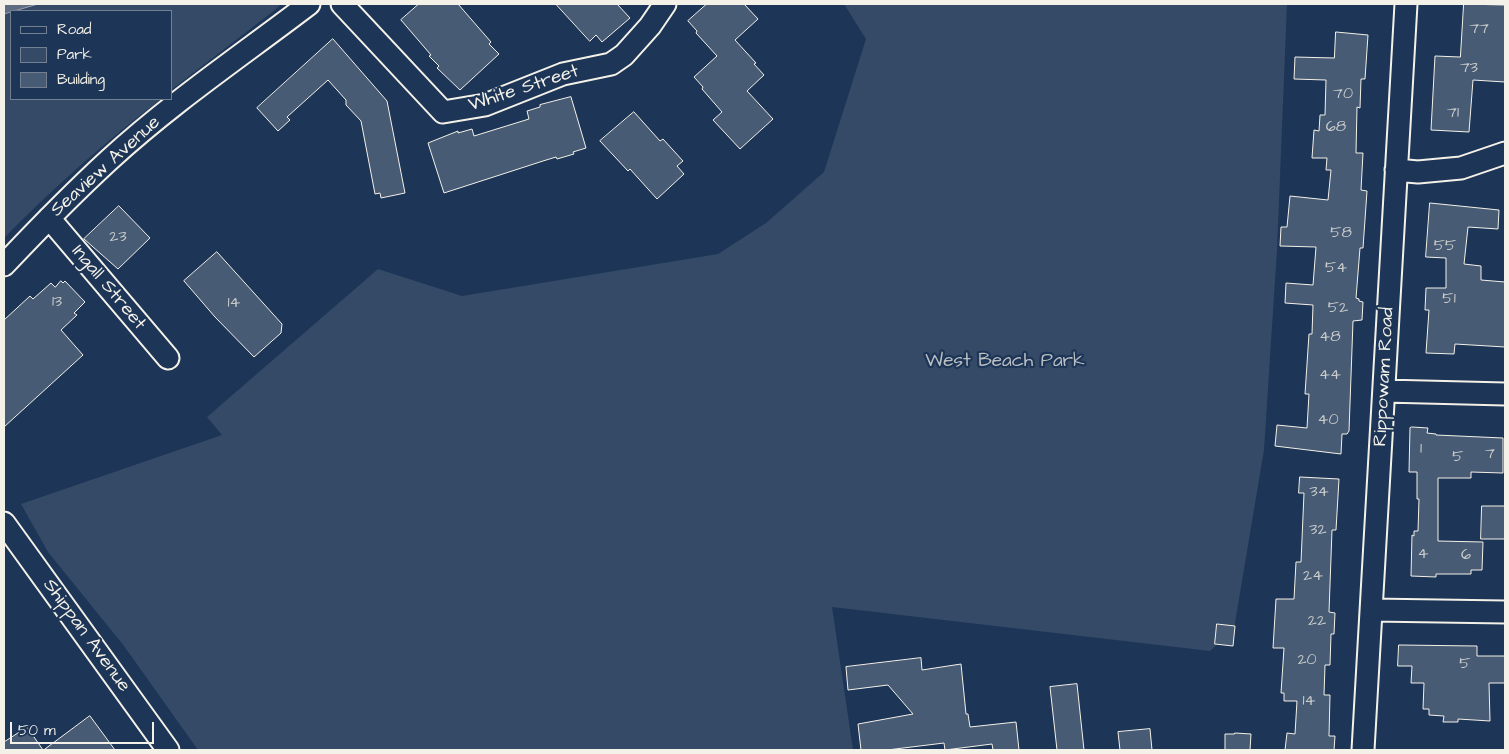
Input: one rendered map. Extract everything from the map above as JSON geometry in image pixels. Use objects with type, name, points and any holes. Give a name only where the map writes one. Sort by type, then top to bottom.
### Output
[{"type":"street","name":"Seaview Avenue","points":[[4,265],[49,218],[110,160],[164,114],[309,4]]},
{"type":"street","name":"White Street","points":[[342,4],[443,112],[485,105],[563,74],[612,64],[624,55],[650,26],[665,4]]},
{"type":"street","name":"Rippowam Road","points":[[1363,750],[1406,4]]},
{"type":"street","points":[[1396,170],[1418,172],[1461,168],[1505,153]]},
{"type":"street","name":"Ingall Street","points":[[49,218],[168,358]]},
{"type":"street","points":[[1384,391],[1505,394]]},
{"type":"street","name":"Shippan Avenue","points":[[4,523],[168,750]]},
{"type":"street","points":[[1372,610],[1505,612]]},
{"type":"green space","points":[[38,4],[281,4],[172,89],[172,10],[16,10]]},
{"type":"green space","name":"West Beach Park","points":[[844,4],[1287,4],[1277,250],[1264,450],[1234,629],[1210,651],[832,607],[853,750],[198,750],[124,646],[48,552],[21,504],[222,435],[207,417],[378,269],[462,296],[718,254],[766,223],[824,172],[866,39]]},
{"type":"green space","points":[[10,12],[10,100],[160,100],[80,166],[4,238],[4,14]]},
{"type":"shaded area","points":[[4,4],[38,4],[18,10],[10,10],[10,12],[4,14]]},
{"type":"building","points":[[419,4],[458,4],[499,54],[460,90],[437,68],[439,66],[429,56],[431,55],[401,20]]},
{"type":"building","points":[[556,4],[617,4],[630,18],[602,42],[596,35],[590,41]]},
{"type":"building","points":[[707,4],[744,4],[758,19],[735,40],[764,75],[747,91],[773,119],[740,149],[713,120],[722,112],[694,77],[717,56],[688,21]]},
{"type":"building","points":[[1464,4],[1505,5],[1505,82],[1473,80],[1469,132],[1431,130],[1435,56],[1460,57]]},
{"type":"building","points":[[1336,32],[1368,35],[1365,79],[1361,79],[1360,108],[1357,107],[1356,153],[1363,153],[1361,190],[1367,191],[1363,248],[1360,248],[1356,298],[1363,302],[1362,320],[1353,321],[1349,431],[1347,434],[1342,434],[1341,454],[1275,446],[1277,425],[1307,428],[1309,394],[1305,394],[1309,334],[1312,334],[1313,305],[1285,303],[1286,283],[1313,285],[1316,247],[1280,246],[1281,227],[1287,227],[1290,196],[1328,200],[1331,170],[1326,170],[1327,158],[1312,158],[1314,130],[1319,131],[1320,115],[1325,115],[1326,80],[1294,79],[1295,57],[1334,58]]},
{"type":"building","points":[[333,39],[387,101],[405,193],[381,198],[380,193],[375,194],[361,121],[346,105],[346,100],[328,80],[287,117],[290,120],[278,131],[257,108]]},
{"type":"building","points":[[571,97],[586,148],[573,152],[574,154],[557,159],[556,157],[444,193],[428,143],[458,131],[458,133],[472,129],[474,136],[529,119],[527,111],[540,107],[540,105]]},
{"type":"building","points":[[634,112],[660,141],[663,139],[683,161],[677,166],[684,174],[657,199],[630,169],[628,171],[600,141]]},
{"type":"building","points":[[1430,203],[1499,210],[1498,229],[1468,227],[1464,264],[1481,266],[1481,280],[1505,282],[1505,347],[1455,344],[1454,354],[1426,353],[1429,310],[1425,310],[1426,288],[1446,288],[1446,258],[1426,257]]},
{"type":"building","points":[[119,206],[150,238],[118,269],[84,239]]},
{"type":"building","points":[[217,252],[282,324],[281,333],[254,357],[215,317],[184,281]]},
{"type":"building","points":[[61,281],[63,283],[65,281],[85,302],[74,313],[77,315],[61,330],[83,355],[4,427],[4,320],[30,296],[33,299],[51,283],[55,287]]},
{"type":"building","points":[[1410,428],[1428,428],[1427,433],[1436,435],[1503,438],[1503,473],[1471,472],[1471,478],[1438,478],[1438,541],[1483,542],[1482,570],[1471,570],[1471,574],[1436,574],[1436,577],[1411,576],[1412,535],[1414,536],[1414,531],[1418,531],[1419,499],[1417,499],[1417,472],[1409,472]]},
{"type":"building","points":[[1300,477],[1339,479],[1336,530],[1332,530],[1329,612],[1335,613],[1334,634],[1331,634],[1330,665],[1325,665],[1324,695],[1330,695],[1329,736],[1335,736],[1334,750],[1285,750],[1287,733],[1295,734],[1297,701],[1284,701],[1284,693],[1281,693],[1284,648],[1273,648],[1276,599],[1294,599],[1296,562],[1301,562],[1304,493],[1299,493]]},
{"type":"building","points":[[1482,506],[1505,506],[1505,539],[1481,539]]},
{"type":"building","points":[[1217,624],[1235,626],[1233,646],[1215,644]]},
{"type":"building","points":[[1399,645],[1477,646],[1477,656],[1505,656],[1505,683],[1489,683],[1490,721],[1458,719],[1458,722],[1443,722],[1444,716],[1429,715],[1429,709],[1423,709],[1424,683],[1411,683],[1412,666],[1398,666]]},
{"type":"building","points":[[921,658],[922,670],[961,664],[966,714],[968,714],[970,727],[1016,722],[1019,750],[993,750],[992,744],[945,750],[944,743],[887,750],[861,750],[858,724],[913,714],[888,685],[848,690],[846,667]]},
{"type":"building","points":[[1077,684],[1084,750],[1057,750],[1050,687]]},
{"type":"building","points":[[90,716],[115,750],[43,750]]},
{"type":"building","points":[[27,727],[43,750],[4,750],[4,742]]},
{"type":"building","points":[[1150,729],[1152,750],[1120,750],[1118,732]]},
{"type":"building","points":[[1225,734],[1251,734],[1250,750],[1225,750]]}]
